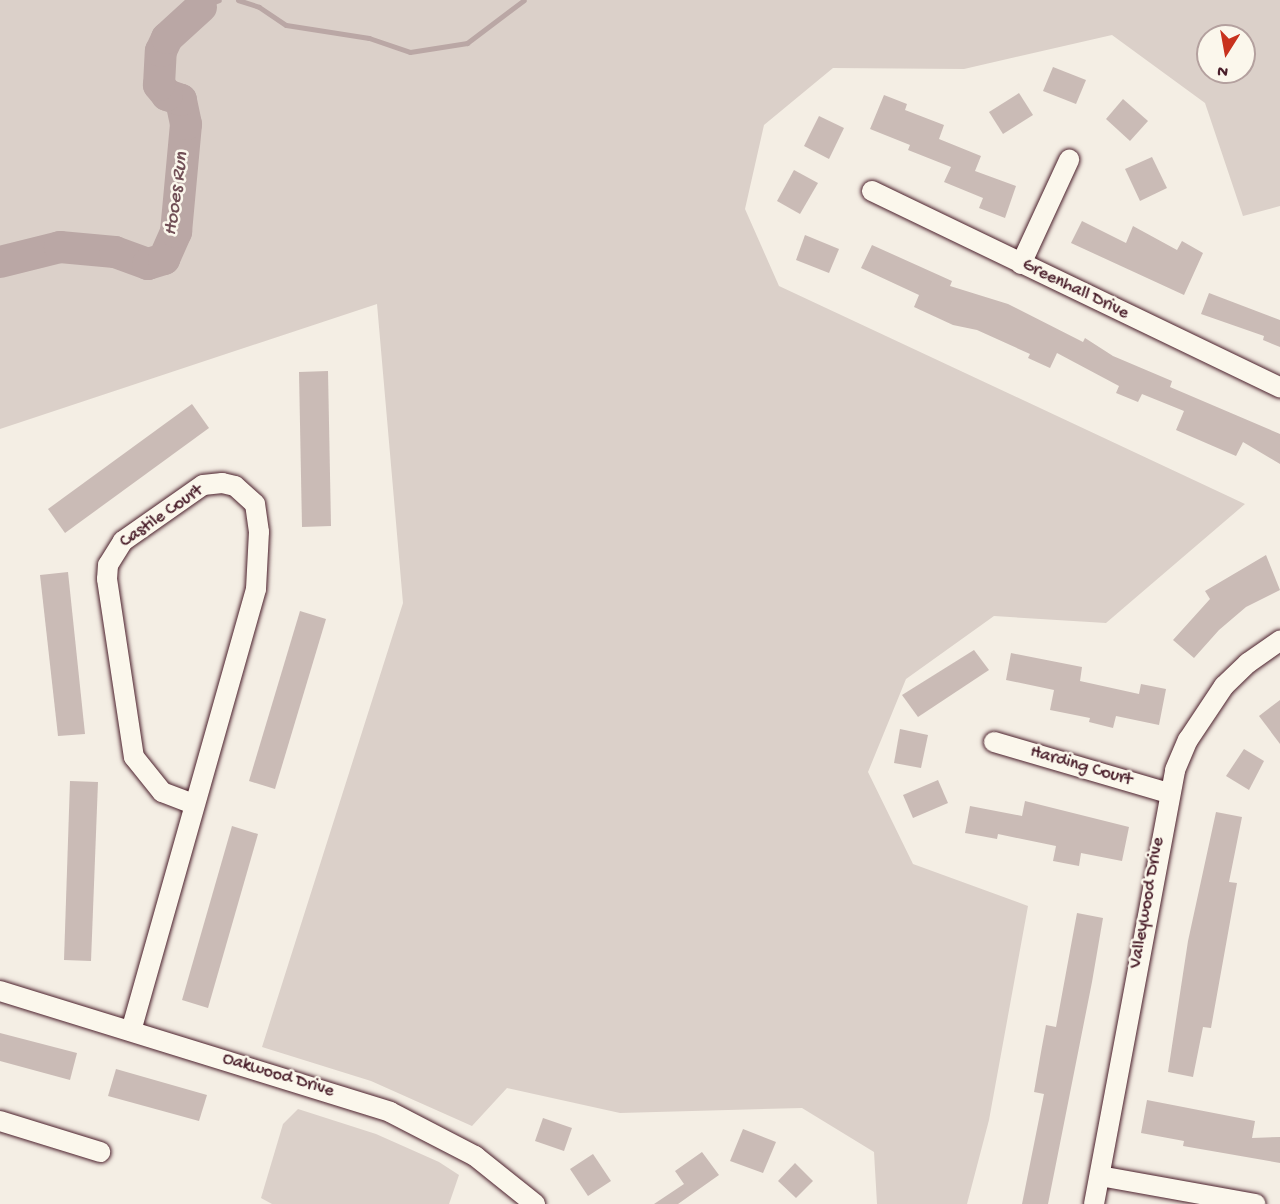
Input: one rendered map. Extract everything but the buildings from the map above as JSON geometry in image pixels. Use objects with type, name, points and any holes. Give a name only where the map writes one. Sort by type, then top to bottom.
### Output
[{"type":"street","points":[[1021,264],[1070,160]]},
{"type":"street","name":"Greenhall Drive","points":[[872,191],[1280,387]]},
{"type":"street","name":"Castile Court","points":[[131,1031],[256,589],[260,561],[255,504],[235,486],[222,483],[203,486],[123,541],[108,565],[106,579],[134,757],[162,792],[194,804]]},
{"type":"street","name":"Valleywood Drive","points":[[1094,1204],[1168,793],[1188,740],[1204,712],[1248,663],[1280,641]]},
{"type":"street","name":"Harding Court","points":[[994,742],[1168,793]]},
{"type":"street","name":"Oakwood Drive","points":[[0,991],[390,1112],[475,1156],[535,1204]]},
{"type":"street","points":[[0,1121],[100,1152]]},
{"type":"street","points":[[1100,1176],[1255,1204]]},
{"type":"shaded area","points":[[0,0],[1280,0],[1280,206],[1243,216],[1205,103],[1112,35],[964,69],[833,68],[764,125],[745,209],[779,286],[1245,504],[1106,623],[994,616],[906,679],[868,772],[913,864],[1028,906],[989,1120],[967,1204],[877,1204],[874,1152],[802,1108],[620,1113],[507,1088],[472,1126],[371,1081],[262,1047],[403,603],[377,304],[0,429]]},
{"type":"shaded area","points":[[298,1109],[376,1134],[439,1162],[459,1175],[449,1204],[272,1204],[261,1198],[283,1124]]},
{"type":"waterway","name":"Hooes Run","points":[[201,7],[219,0]]},
{"type":"waterway","name":"Hooes Run","points":[[238,0],[259,7],[286,25],[369,38],[410,52],[467,43],[524,0]]},
{"type":"waterway","name":"Hooes Run","points":[[0,262],[60,247],[115,252],[148,264],[164,259],[176,232],[186,124],[181,100],[167,95],[159,85],[161,51],[167,38],[201,7]]}]
